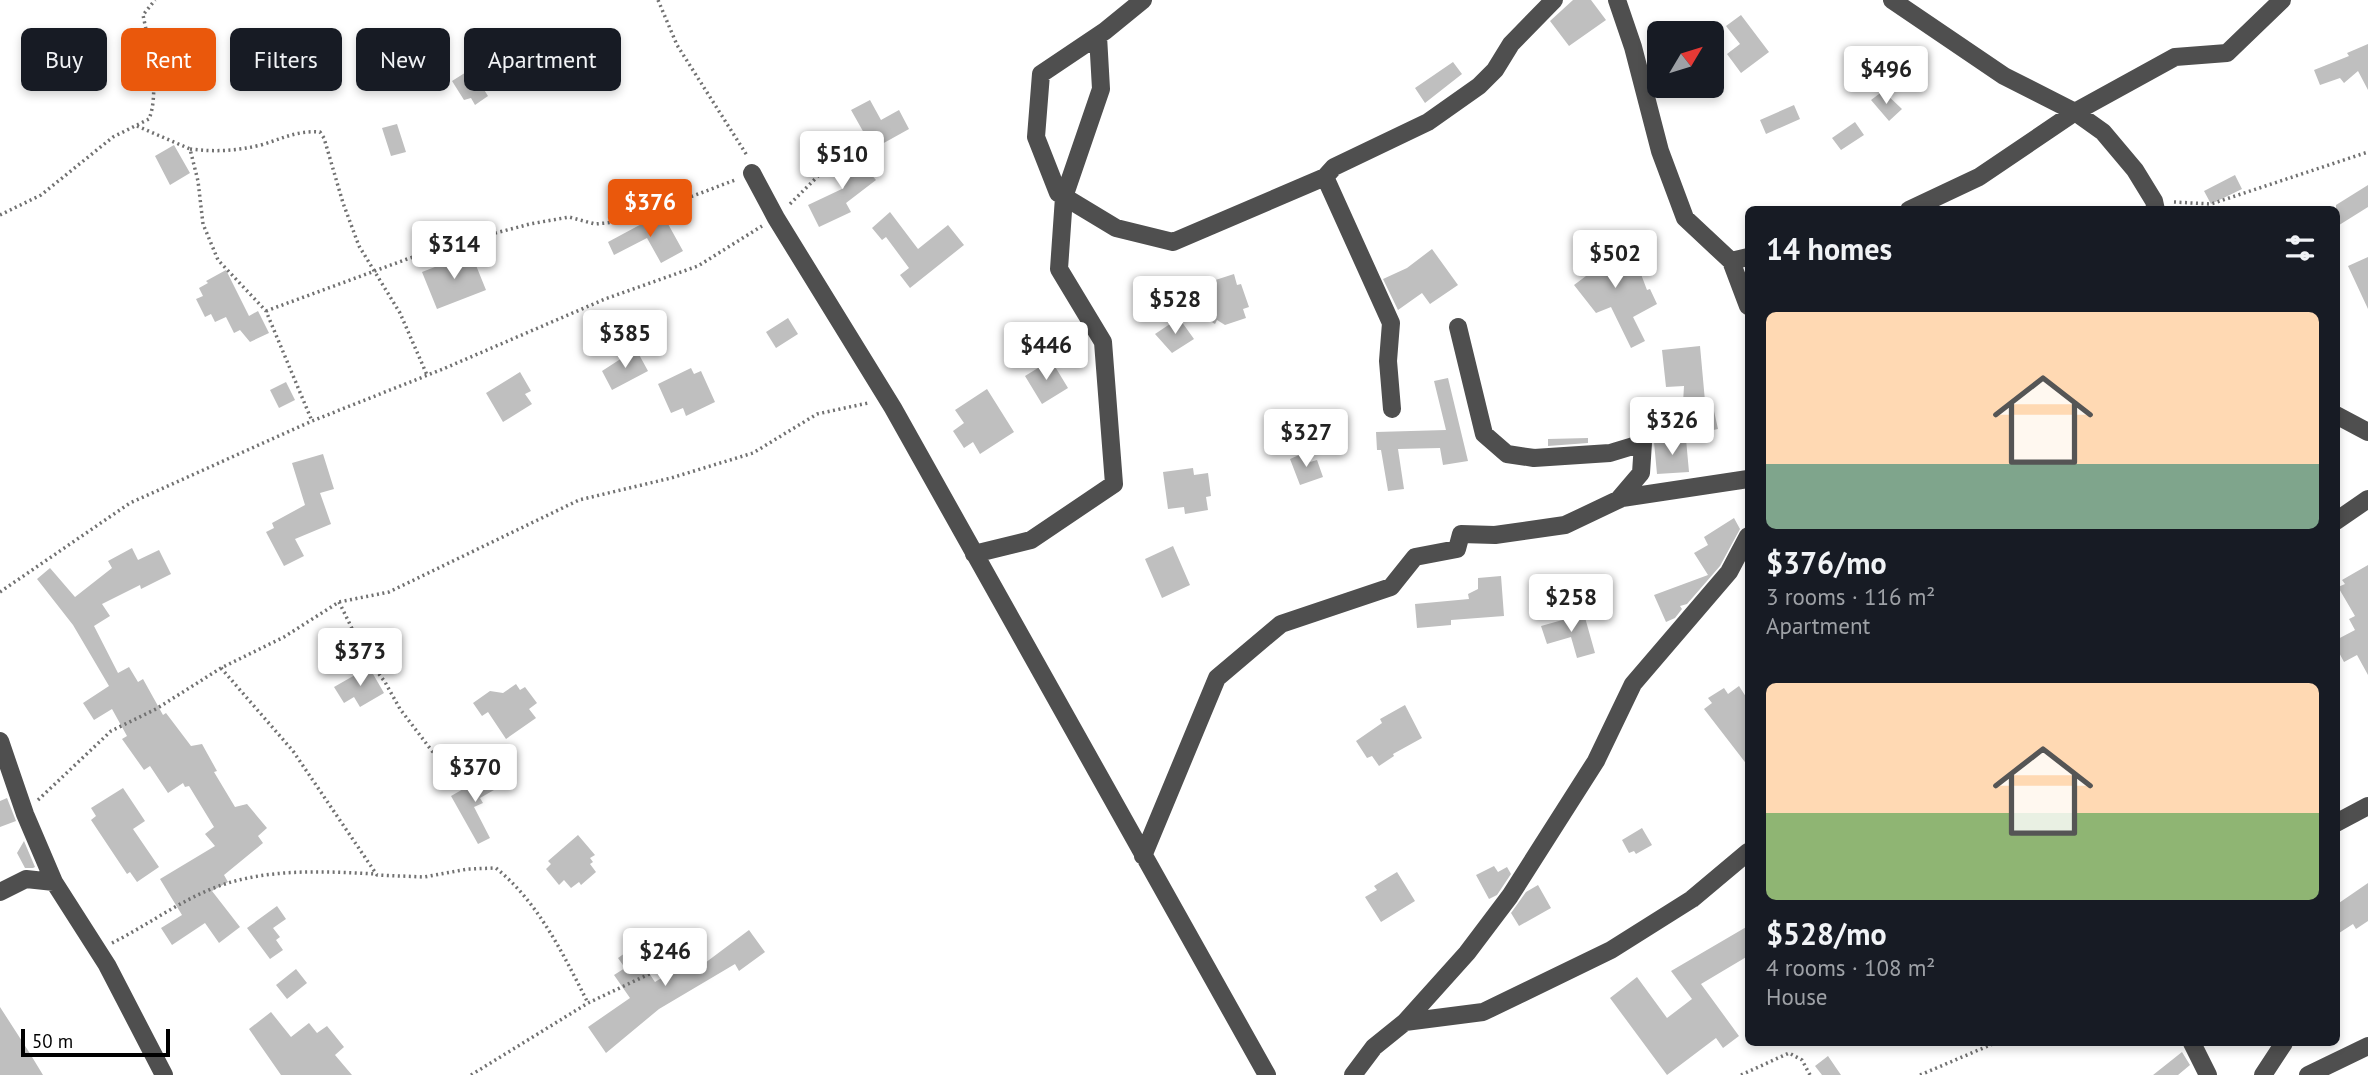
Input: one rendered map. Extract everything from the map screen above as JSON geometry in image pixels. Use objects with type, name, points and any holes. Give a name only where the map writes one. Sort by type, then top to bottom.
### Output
[{"type":"street","points":[[1143,0],[1098,36],[1041,74],[1036,137],[1058,193],[1116,228],[1173,243],[1325,177],[1334,167],[1427,122],[1479,86],[1495,70],[1511,44],[1554,0]]},
{"type":"street","points":[[1617,0],[1633,47],[1660,151],[1685,218],[1739,259],[1745,290]]},
{"type":"street","points":[[1892,0],[2004,76],[2075,113],[2103,132],[2134,170],[2155,205]]},
{"type":"street","points":[[1917,206],[1979,177],[2075,113],[2175,57],[2227,53],[2282,0]]},
{"type":"street","points":[[974,554],[1031,540],[1114,484],[1102,342],[1059,269],[1064,197],[1101,89],[1098,36]]},
{"type":"street","points":[[752,173],[776,218],[893,408],[1266,1075]]},
{"type":"street","points":[[1325,177],[1391,323],[1388,361],[1392,409]]},
{"type":"street","points":[[1458,327],[1484,434],[1507,454],[1534,458],[1610,453],[1643,443],[1641,473],[1618,500]]},
{"type":"street","points":[[2340,417],[2368,432]]},
{"type":"street","points":[[1143,856],[1217,678],[1280,624],[1391,587],[1415,557],[1457,549],[1461,534],[1495,535],[1565,525],[1618,500],[1745,479]]},
{"type":"street","points":[[2340,518],[2368,499]]},
{"type":"street","points":[[1353,1075],[1374,1047],[1405,1022],[1467,953],[1510,896],[1596,761],[1633,684],[1716,589],[1729,572],[1745,542]]},
{"type":"street","points":[[0,741],[24,814],[54,882],[98,950],[164,1075]]},
{"type":"street","points":[[2340,821],[2368,806]]},
{"type":"street","points":[[1405,1022],[1483,1012],[1611,950],[1692,899],[1745,855]]},
{"type":"street","points":[[0,892],[26,879],[54,882]]},
{"type":"street","points":[[2194,1046],[2208,1075]]},
{"type":"street","points":[[2263,1075],[2282,1046]]},
{"type":"street","points":[[2308,1075],[2368,1046]]},
{"type":"path","points":[[0,215],[41,195],[113,136],[149,119],[152,112],[152,67],[144,15],[155,0]]},
{"type":"path","points":[[266,311],[421,254],[530,224],[569,217],[596,224],[627,221],[752,173],[746,150],[677,45],[658,0]]},
{"type":"path","points":[[137,126],[170,138],[190,149],[219,153],[262,145],[297,133],[320,132],[350,226],[374,272],[400,313],[427,375]]},
{"type":"path","points":[[190,149],[198,181],[203,224],[218,260],[266,311],[312,421]]},
{"type":"path","points":[[2155,205],[2211,204],[2368,152]]},
{"type":"path","points":[[0,592],[130,503],[312,421],[605,299],[698,266],[776,218],[835,159]]},
{"type":"path","points":[[24,814],[111,731],[156,709],[220,668],[284,637],[339,601],[389,592],[579,500],[671,478],[753,453],[817,414],[853,409],[878,400],[893,408]]},
{"type":"path","points":[[339,601],[366,657],[385,682],[400,709],[432,751],[463,779]]},
{"type":"path","points":[[220,668],[292,751],[377,875]]},
{"type":"path","points":[[98,950],[213,888],[258,877],[296,872],[424,877],[496,867],[511,880],[553,934],[589,1003]]},
{"type":"path","points":[[471,1075],[589,1003],[681,959]]},
{"type":"path","points":[[1920,1075],[1988,1046]]},
{"type":"path","points":[[1741,1075],[1789,1053],[1802,1060],[1810,1075]]},
{"type":"building","points":[[1573,0],[1591,0],[1606,20],[1569,46],[1550,21]]},
{"type":"building","points":[[1741,15],[1769,52],[1741,73],[1727,54],[1740,44],[1726,26]]},
{"type":"building","points":[[2368,44],[2368,90],[2358,71],[2344,83],[2340,78],[2320,85],[2314,70],[2349,56],[2347,53]]},
{"type":"building","points":[[1453,62],[1462,74],[1425,103],[1415,88]]},
{"type":"building","points":[[464,73],[464,91],[485,91],[488,96],[475,105],[471,98],[464,100],[452,81]]},
{"type":"building","points":[[1883,91],[1902,109],[1889,121],[1871,100]]},
{"type":"building","points":[[870,100],[881,120],[899,110],[909,129],[873,149],[851,110]]},
{"type":"building","points":[[1794,105],[1800,119],[1766,134],[1760,120]]},
{"type":"building","points":[[1855,122],[1864,135],[1841,150],[1832,138]]},
{"type":"building","points":[[397,124],[406,152],[391,156],[382,128]]},
{"type":"building","points":[[174,145],[190,173],[170,185],[155,156]]},
{"type":"building","points":[[853,154],[876,180],[846,203],[851,212],[819,227],[808,205],[844,188],[831,171]]},
{"type":"building","points":[[2235,175],[2242,189],[2211,204],[2204,191]]},
{"type":"building","points":[[2368,185],[2368,207],[2340,224],[2340,206],[2336,205]]},
{"type":"building","points":[[890,212],[918,249],[948,225],[964,245],[910,288],[900,275],[909,268],[886,237],[882,240],[872,228]]},
{"type":"building","points":[[662,213],[683,251],[661,263],[647,238],[614,255],[608,242]]},
{"type":"building","points":[[1597,242],[1616,268],[1636,261],[1647,290],[1650,289],[1657,304],[1633,317],[1645,341],[1631,348],[1611,307],[1596,313],[1574,285],[1586,276],[1574,260]]},
{"type":"building","points":[[1432,249],[1458,285],[1430,304],[1422,293],[1398,310],[1383,279],[1407,268]]},
{"type":"building","points":[[471,253],[486,290],[437,309],[422,272]]},
{"type":"building","points":[[2368,257],[2368,309],[2348,266]]},
{"type":"building","points":[[226,270],[249,316],[258,311],[269,333],[250,342],[240,330],[234,333],[226,317],[215,322],[211,314],[205,317],[196,299],[203,296],[199,288]]},
{"type":"building","points":[[1234,274],[1237,285],[1241,284],[1249,307],[1243,309],[1246,318],[1225,325],[1217,320],[1215,324],[1205,318],[1200,301],[1209,298],[1200,285]]},
{"type":"building","points":[[788,318],[798,334],[776,348],[766,332]]},
{"type":"building","points":[[1179,318],[1194,339],[1172,353],[1155,334]]},
{"type":"building","points":[[1700,346],[1705,401],[1712,402],[1718,429],[1681,437],[1684,386],[1666,387],[1662,350]]},
{"type":"building","points":[[636,349],[648,371],[612,390],[602,371]]},
{"type":"building","points":[[1051,360],[1068,388],[1042,404],[1025,376]]},
{"type":"building","points":[[691,368],[694,374],[701,371],[715,402],[686,416],[683,408],[671,413],[658,384]]},
{"type":"building","points":[[520,372],[531,391],[525,394],[532,404],[503,422],[486,393]]},
{"type":"building","points":[[1448,378],[1468,461],[1443,465],[1440,448],[1398,449],[1404,489],[1388,491],[1381,450],[1377,450],[1376,432],[1446,430],[1434,381]]},
{"type":"building","points":[[286,382],[295,400],[279,408],[270,390]]},
{"type":"building","points":[[987,389],[1014,432],[980,454],[973,442],[964,448],[953,431],[964,423],[955,410]]},
{"type":"building","points":[[1588,438],[1588,443],[1548,446],[1548,439]]},
{"type":"building","points":[[1686,439],[1689,472],[1657,474],[1654,442]]},
{"type":"building","points":[[1306,452],[1310,462],[1317,460],[1323,477],[1300,485],[1290,459]]},
{"type":"building","points":[[323,454],[334,489],[320,493],[331,524],[295,539],[304,556],[284,566],[266,532],[274,528],[272,523],[305,505],[292,463]]},
{"type":"building","points":[[1193,468],[1194,475],[1208,473],[1211,496],[1206,497],[1208,510],[1185,514],[1184,507],[1168,509],[1163,472]]},
{"type":"building","points":[[1734,518],[1740,529],[1720,566],[1687,604],[1680,606],[1682,609],[1675,618],[1666,622],[1654,595],[1708,575],[1694,553],[1708,545],[1704,537]]},
{"type":"building","points":[[1173,546],[1190,585],[1162,598],[1145,559]]},
{"type":"building","points":[[132,548],[138,560],[159,550],[171,574],[141,589],[140,585],[102,604],[110,616],[94,626],[118,673],[129,667],[138,682],[143,679],[163,715],[166,713],[191,746],[202,744],[217,771],[214,772],[235,807],[247,804],[267,828],[258,836],[263,843],[224,875],[228,882],[212,891],[240,927],[219,943],[205,923],[172,945],[161,928],[182,915],[160,879],[215,846],[205,834],[214,827],[189,786],[185,787],[183,783],[168,793],[150,766],[144,770],[122,739],[127,736],[112,709],[94,720],[83,703],[109,686],[73,625],[37,579],[50,568],[75,597],[112,568],[108,561]]},
{"type":"building","points":[[2368,565],[2368,675],[2357,655],[2344,662],[2340,654],[2340,638],[2355,630],[2349,619],[2355,616],[2340,590],[2340,586],[2345,584],[2342,580]]},
{"type":"building","points":[[1501,576],[1504,616],[1451,620],[1451,625],[1417,628],[1415,604],[1469,599],[1468,594],[1478,589],[1478,578]]},
{"type":"building","points":[[1584,614],[1595,653],[1577,658],[1571,637],[1547,644],[1541,626]]},
{"type":"building","points":[[369,667],[384,693],[360,707],[354,697],[344,703],[334,687]]},
{"type":"building","points":[[516,684],[520,690],[525,687],[537,703],[529,709],[536,718],[506,739],[488,712],[482,716],[473,703],[490,691],[503,693]]},
{"type":"building","points":[[1739,686],[1745,695],[1745,762],[1704,709],[1712,703],[1708,698],[1724,688],[1728,694]]},
{"type":"building","points":[[1405,705],[1422,738],[1393,754],[1394,756],[1379,766],[1372,756],[1367,758],[1356,741],[1382,723],[1380,719]]},
{"type":"building","points":[[493,772],[501,786],[480,798],[483,803],[474,807],[490,838],[478,844],[451,796]]},
{"type":"building","points":[[123,788],[145,821],[133,829],[159,867],[137,882],[130,872],[127,874],[91,820],[96,816],[91,808]]},
{"type":"building","points":[[7,798],[16,821],[0,827],[0,801]]},
{"type":"building","points":[[1642,828],[1652,845],[1636,854],[1634,851],[1629,853],[1622,840]]},
{"type":"building","points":[[578,835],[595,855],[590,858],[593,862],[590,864],[596,872],[581,885],[579,882],[571,888],[564,880],[559,885],[546,869],[551,864],[548,861]]},
{"type":"building","points":[[24,841],[35,867],[33,868],[25,868],[17,853]]},
{"type":"building","points":[[1494,866],[1498,872],[1507,867],[1511,874],[1497,895],[1489,899],[1476,875]]},
{"type":"building","points":[[1397,872],[1415,901],[1381,922],[1365,897],[1377,890],[1374,886]]},
{"type":"building","points":[[2368,883],[2368,921],[2356,929],[2353,924],[2340,932],[2340,902]]},
{"type":"building","points":[[1538,885],[1551,908],[1519,926],[1511,913],[1526,892]]},
{"type":"building","points":[[277,906],[286,919],[273,928],[280,937],[276,940],[283,950],[270,959],[247,928]]},
{"type":"building","points":[[1745,928],[1745,958],[1701,984],[1739,1036],[1723,1048],[1716,1038],[1667,1075],[1610,998],[1637,977],[1667,1018],[1692,999],[1671,971]]},
{"type":"building","points":[[749,930],[765,952],[739,971],[735,964],[659,1009],[606,1053],[588,1027],[630,998],[614,975],[625,968],[618,958],[632,948],[655,982],[695,957],[701,966]]},
{"type":"building","points":[[296,969],[307,983],[287,999],[276,985]]},
{"type":"building","points":[[0,1007],[29,1052],[43,1075],[0,1075]]},
{"type":"building","points":[[271,1012],[291,1037],[309,1023],[317,1033],[327,1026],[344,1047],[335,1055],[352,1075],[281,1075],[249,1029]]},
{"type":"building","points":[[2182,1052],[2190,1065],[2178,1075],[2153,1075]]},
{"type":"building","points":[[1828,1056],[1841,1075],[1822,1075],[1815,1066]]}]
